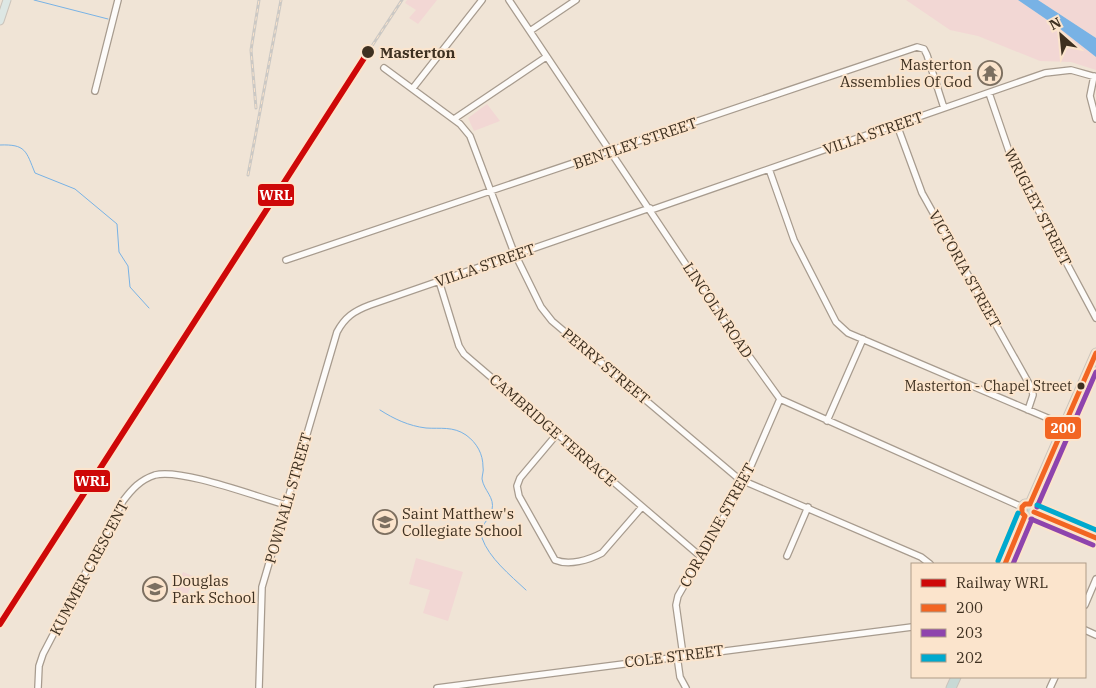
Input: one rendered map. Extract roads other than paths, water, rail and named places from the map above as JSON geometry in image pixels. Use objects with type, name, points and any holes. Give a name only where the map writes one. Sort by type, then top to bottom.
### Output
[{"type":"highway","points":[[1004,563],[1096,353]]},
{"type":"main road","points":[[0,21],[7,0]]},
{"type":"street","points":[[95,91],[118,0]]},
{"type":"street","points":[[413,88],[482,0]]},
{"type":"street","name":"LINCOLN ROAD","points":[[509,0],[721,317],[780,399],[1028,510],[1096,538]]},
{"type":"street","points":[[530,31],[576,0]]},
{"type":"street","name":"BENTLEY STREET","points":[[286,260],[490,193],[917,47],[924,49],[927,55],[944,108]]},
{"type":"street","points":[[454,119],[546,56]]},
{"type":"street","name":"PERRY STREET","points":[[384,68],[454,119],[470,136],[490,193],[516,254],[541,307],[552,321],[744,482],[808,507],[921,557],[929,563]]},
{"type":"street","name":"VILLA STREET","points":[[349,314],[516,254],[1059,70],[1095,77]]},
{"type":"street","points":[[1095,77],[1090,96],[1096,119]]},
{"type":"street","name":"WRIGLEY STREET","points":[[989,93],[1013,163],[1096,318]]},
{"type":"street","name":"VICTORIA STREET","points":[[897,125],[922,193],[1032,389],[1033,396],[1028,410]]},
{"type":"street","points":[[769,169],[794,240],[836,322],[848,334],[1064,425]]},
{"type":"street","name":"CAMBRIDGE TERRACE","points":[[439,281],[459,346],[464,354],[700,556]]},
{"type":"street","name":"POWNALL STREET","points":[[259,688],[260,595],[337,332],[349,314]]},
{"type":"street","points":[[827,421],[862,340]]},
{"type":"street","name":"CORADINE STREET","points":[[686,688],[680,678],[676,606],[678,596],[744,482],[780,399]]},
{"type":"street","points":[[557,434],[520,478],[517,486],[519,496],[555,560],[563,564],[594,557],[602,552],[642,507]]},
{"type":"street","name":"KUMMER CRESCENT","points":[[38,688],[39,666],[43,654],[123,501],[133,488],[148,478],[170,473],[286,505]]},
{"type":"street","points":[[786,556],[808,507]]},
{"type":"street","points":[[1086,603],[1096,579]]},
{"type":"street","name":"COLE STREET","points":[[437,688],[680,655],[911,627]]},
{"type":"water","points":[[1018,0],[1038,0],[1096,38],[1096,57],[1059,28]]},
{"type":"waterway","points":[[34,0],[108,19]]},
{"type":"waterway","points":[[0,145],[15,146],[24,150],[35,173],[75,189],[117,224],[119,252],[128,266],[130,287],[149,308]]},
{"type":"waterway","points":[[380,410],[414,426],[456,430],[466,435],[479,449],[482,458],[482,479],[493,505],[491,514],[481,530],[482,538],[495,559],[526,590]]},
{"type":"railway","points":[[256,108],[251,50],[259,0]]},
{"type":"railway","points":[[248,175],[281,0]]},
{"type":"railway","points":[[368,52],[402,0]]},
{"type":"rail line","name":"WRL","points":[[0,624],[368,52]]},
{"type":"place","name":"Masterton","points":[[368,52]]},
{"type":"place","name":"Masterton Assemblies Of God","points":[[990,73]]},
{"type":"place","name":"Masterton - Chapel Street","points":[[1081,386]]},
{"type":"place","name":"Saint Matthew's Collegiate School","points":[[385,522]]},
{"type":"place","name":"Douglas Park School","points":[[155,589]]}]
